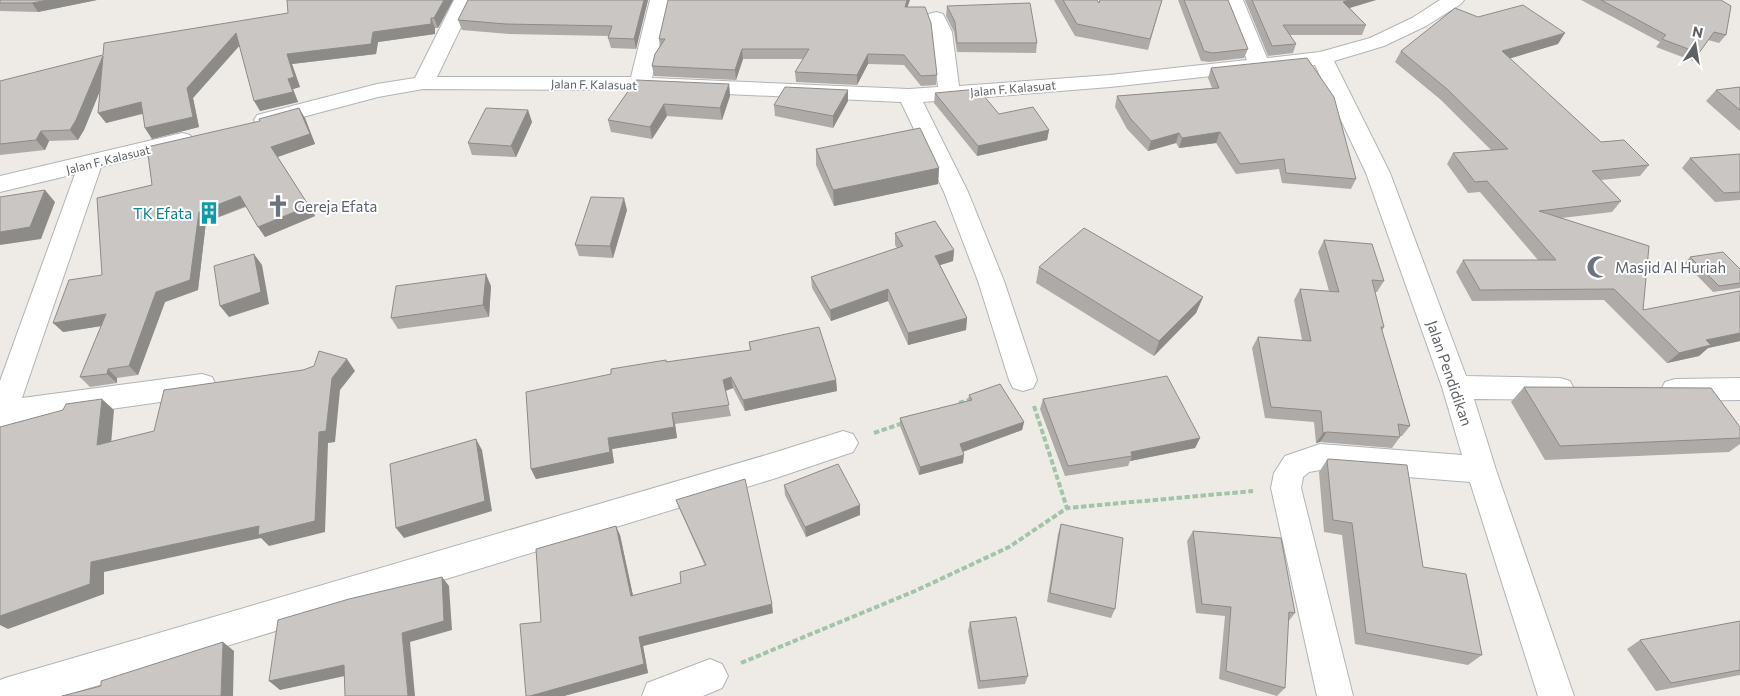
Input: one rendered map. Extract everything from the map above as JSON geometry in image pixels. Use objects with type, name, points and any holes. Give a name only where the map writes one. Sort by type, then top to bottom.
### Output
[{"type":"street","points":[[423,83],[464,0]]},
{"type":"street","points":[[640,84],[660,0]]},
{"type":"street","points":[[1233,0],[1259,65]]},
{"type":"street","name":"Jalan F. Kalasuat","points":[[243,125],[377,92],[423,83],[640,84],[909,96],[1110,81],[1322,58],[1377,42],[1420,22],[1454,0]]},
{"type":"street","points":[[936,18],[942,32],[949,93]]},
{"type":"street","name":"Jalan Pendidikan","points":[[1322,58],[1378,173],[1456,387],[1556,696]]},
{"type":"street","points":[[909,96],[956,192],[991,281],[1023,380]]},
{"type":"street","name":"Jalan F. Kalasuat","points":[[0,184],[90,164],[204,135]]},
{"type":"street","points":[[90,164],[1,417],[225,382]]},
{"type":"street","points":[[1456,387],[1582,390]]},
{"type":"street","points":[[1648,391],[1740,389]]},
{"type":"street","points":[[5,696],[773,466],[843,442]]},
{"type":"street","points":[[1335,696],[1286,488],[1287,474],[1296,463],[1320,458],[1482,470]]},
{"type":"street","points":[[660,696],[710,676]]},
{"type":"path","points":[[954,405],[1023,380],[1032,399],[1067,508]]},
{"type":"path","points":[[843,442],[909,421]]},
{"type":"path","points":[[710,676],[915,591],[966,567],[1008,547],[1067,508],[1286,488]]},
{"type":"building","points":[[0,0],[48,0],[32,3],[0,3]]},
{"type":"building","points":[[287,0],[444,0],[434,18],[431,18],[431,24],[373,32],[371,44],[287,54],[294,77],[288,79],[293,92],[254,101],[236,33],[187,88],[193,117],[145,128],[141,102],[98,113],[103,56],[70,130],[41,131],[36,140],[0,144],[0,81],[103,55],[104,43],[288,13]]},
{"type":"building","points":[[468,0],[644,0],[634,39],[608,38],[612,26],[506,24],[458,20]]},
{"type":"building","points":[[668,0],[907,0],[905,7],[925,7],[931,23],[937,75],[921,76],[904,55],[868,54],[857,75],[795,72],[809,49],[742,49],[735,70],[652,66],[655,54],[665,39],[659,39]]},
{"type":"building","points":[[1063,0],[1097,0],[1099,3],[1100,0],[1162,0],[1150,39],[1077,24]]},
{"type":"building","points":[[1184,0],[1228,0],[1248,49],[1212,53],[1204,51]]},
{"type":"building","points":[[1252,0],[1349,0],[1343,2],[1366,25],[1283,25],[1296,44],[1272,46]]},
{"type":"building","points":[[1601,0],[1721,0],[1731,6],[1726,35],[1714,32],[1699,53],[1662,39],[1666,35]]},
{"type":"building","points":[[1030,3],[1037,43],[957,43],[955,22],[947,6]]},
{"type":"building","points":[[1523,5],[1565,33],[1502,51],[1601,142],[1624,140],[1649,165],[1592,171],[1621,201],[1539,211],[1649,246],[1643,310],[1740,291],[1740,333],[1706,340],[1711,345],[1679,353],[1614,289],[1480,290],[1463,260],[1556,260],[1487,181],[1475,182],[1453,153],[1508,149],[1447,89],[1401,51],[1455,8],[1478,17]]},
{"type":"building","points":[[1307,58],[1334,97],[1356,179],[1286,173],[1284,159],[1240,164],[1220,132],[1182,138],[1179,133],[1151,141],[1130,118],[1117,96],[1219,88],[1211,68]]},
{"type":"building","points":[[636,80],[729,84],[720,108],[664,104],[650,127],[608,120]]},
{"type":"building","points":[[785,87],[848,90],[833,116],[774,105]]},
{"type":"building","points":[[1740,87],[1740,110],[1716,90]]},
{"type":"building","points":[[978,89],[999,114],[1033,107],[1049,130],[978,146],[935,93]]},
{"type":"building","points":[[299,108],[310,134],[271,147],[309,206],[258,227],[240,196],[199,212],[190,280],[156,292],[129,366],[108,369],[107,374],[80,377],[106,314],[53,323],[69,280],[102,275],[97,198],[152,185],[147,147],[260,121],[259,119]]},
{"type":"building","points":[[486,108],[528,110],[511,146],[468,143]]},
{"type":"building","points":[[920,128],[939,168],[833,190],[816,149]]},
{"type":"building","points":[[1740,154],[1740,192],[1724,193],[1690,158]]},
{"type":"building","points":[[45,190],[30,227],[0,232],[0,197]]},
{"type":"building","points":[[591,197],[624,198],[610,246],[575,245]]},
{"type":"building","points":[[935,221],[954,250],[935,256],[967,318],[908,333],[888,289],[830,310],[811,277],[903,246],[895,233]]},
{"type":"building","points":[[1084,228],[1203,297],[1159,341],[1039,267]]},
{"type":"building","points":[[1324,240],[1372,244],[1384,281],[1372,280],[1384,327],[1381,327],[1410,426],[1398,424],[1400,437],[1323,433],[1321,411],[1271,407],[1258,337],[1311,341],[1300,289],[1339,292]]},
{"type":"building","points":[[1723,252],[1740,269],[1740,283],[1719,286],[1690,257]]},
{"type":"building","points":[[254,254],[261,292],[220,306],[214,266]]},
{"type":"building","points":[[486,274],[483,305],[391,318],[396,286]]},
{"type":"building","points":[[819,327],[836,380],[743,400],[731,377],[723,380],[729,405],[672,413],[674,427],[608,438],[610,452],[531,469],[526,392],[611,374],[611,369],[666,360],[666,362],[751,350],[749,342]]},
{"type":"building","points":[[319,351],[347,359],[332,378],[326,431],[319,432],[315,521],[258,535],[259,526],[91,562],[90,584],[0,616],[0,427],[63,410],[66,404],[102,399],[97,445],[154,431],[164,390],[303,370],[314,366]]},
{"type":"building","points":[[1167,376],[1200,438],[1131,452],[1132,456],[1068,466],[1043,399]]},
{"type":"building","points":[[1000,384],[1024,422],[960,444],[964,455],[920,467],[900,418],[972,400],[969,395]]},
{"type":"building","points":[[1524,387],[1711,388],[1740,427],[1740,438],[1560,446]]},
{"type":"building","points":[[476,439],[485,501],[396,528],[390,464]]},
{"type":"building","points":[[1327,460],[1407,465],[1423,567],[1466,574],[1482,655],[1366,633],[1352,523],[1333,520]]},
{"type":"building","points":[[838,464],[860,505],[805,527],[784,485]]},
{"type":"building","points":[[745,479],[772,604],[639,637],[644,664],[526,696],[520,624],[541,622],[536,549],[616,526],[631,596],[681,583],[680,572],[706,565],[676,500]]},
{"type":"building","points":[[1061,524],[1123,538],[1115,609],[1050,593]]},
{"type":"building","points":[[1193,531],[1281,538],[1295,613],[1289,612],[1285,688],[1226,671],[1231,607],[1202,604]]},
{"type":"building","points":[[442,577],[444,621],[402,633],[408,696],[345,696],[344,665],[269,681],[278,620],[349,599]]},
{"type":"building","points":[[1016,617],[1028,676],[980,681],[970,622]]},
{"type":"building","points":[[1740,621],[1740,670],[1671,683],[1640,640]]},
{"type":"building","points":[[223,642],[221,696],[62,696],[101,686],[101,681]]},
{"type":"place","name":"Gereja Efata","points":[[278,206]]},
{"type":"place","name":"TK Efata","points":[[209,213]]},
{"type":"place","name":"Masjid Al Huriah","points":[[1598,267]]}]
